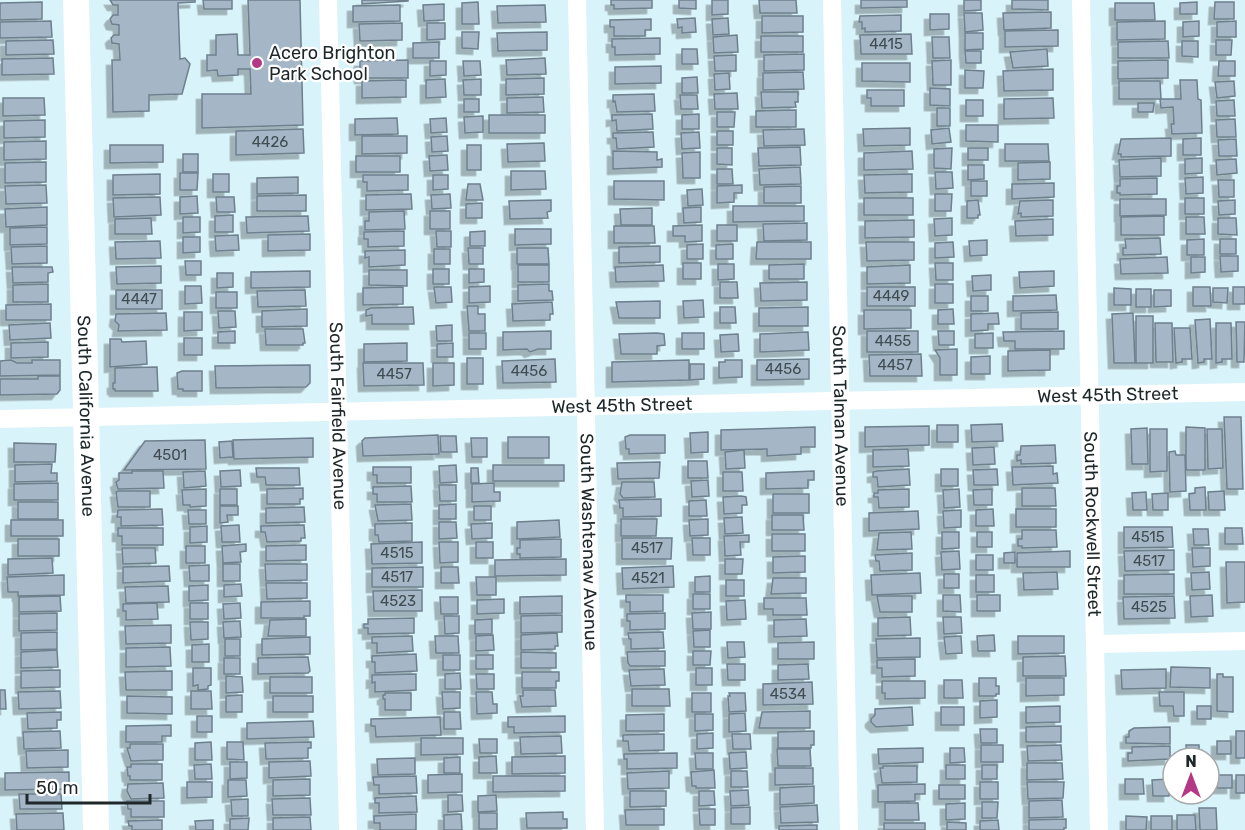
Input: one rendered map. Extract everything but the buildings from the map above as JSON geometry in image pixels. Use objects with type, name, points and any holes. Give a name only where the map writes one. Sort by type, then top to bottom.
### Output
[{"type":"main road","name":"South California Avenue","points":[[76,0],[96,830]]},
{"type":"street","name":"South Fairfield Avenue","points":[[328,0],[348,830]]},
{"type":"street","name":"South Washtenaw Avenue","points":[[577,0],[596,830]]},
{"type":"street","name":"South Talman Avenue","points":[[832,0],[849,830]]},
{"type":"street","name":"South Rockwell Street","points":[[1081,0],[1099,830]]},
{"type":"street","name":"West 45th Street","points":[[0,419],[1245,392]]},
{"type":"street","points":[[1095,644],[1245,641]]},
{"type":"place","name":"Acero Brighton Park School","points":[[257,63]]}]
